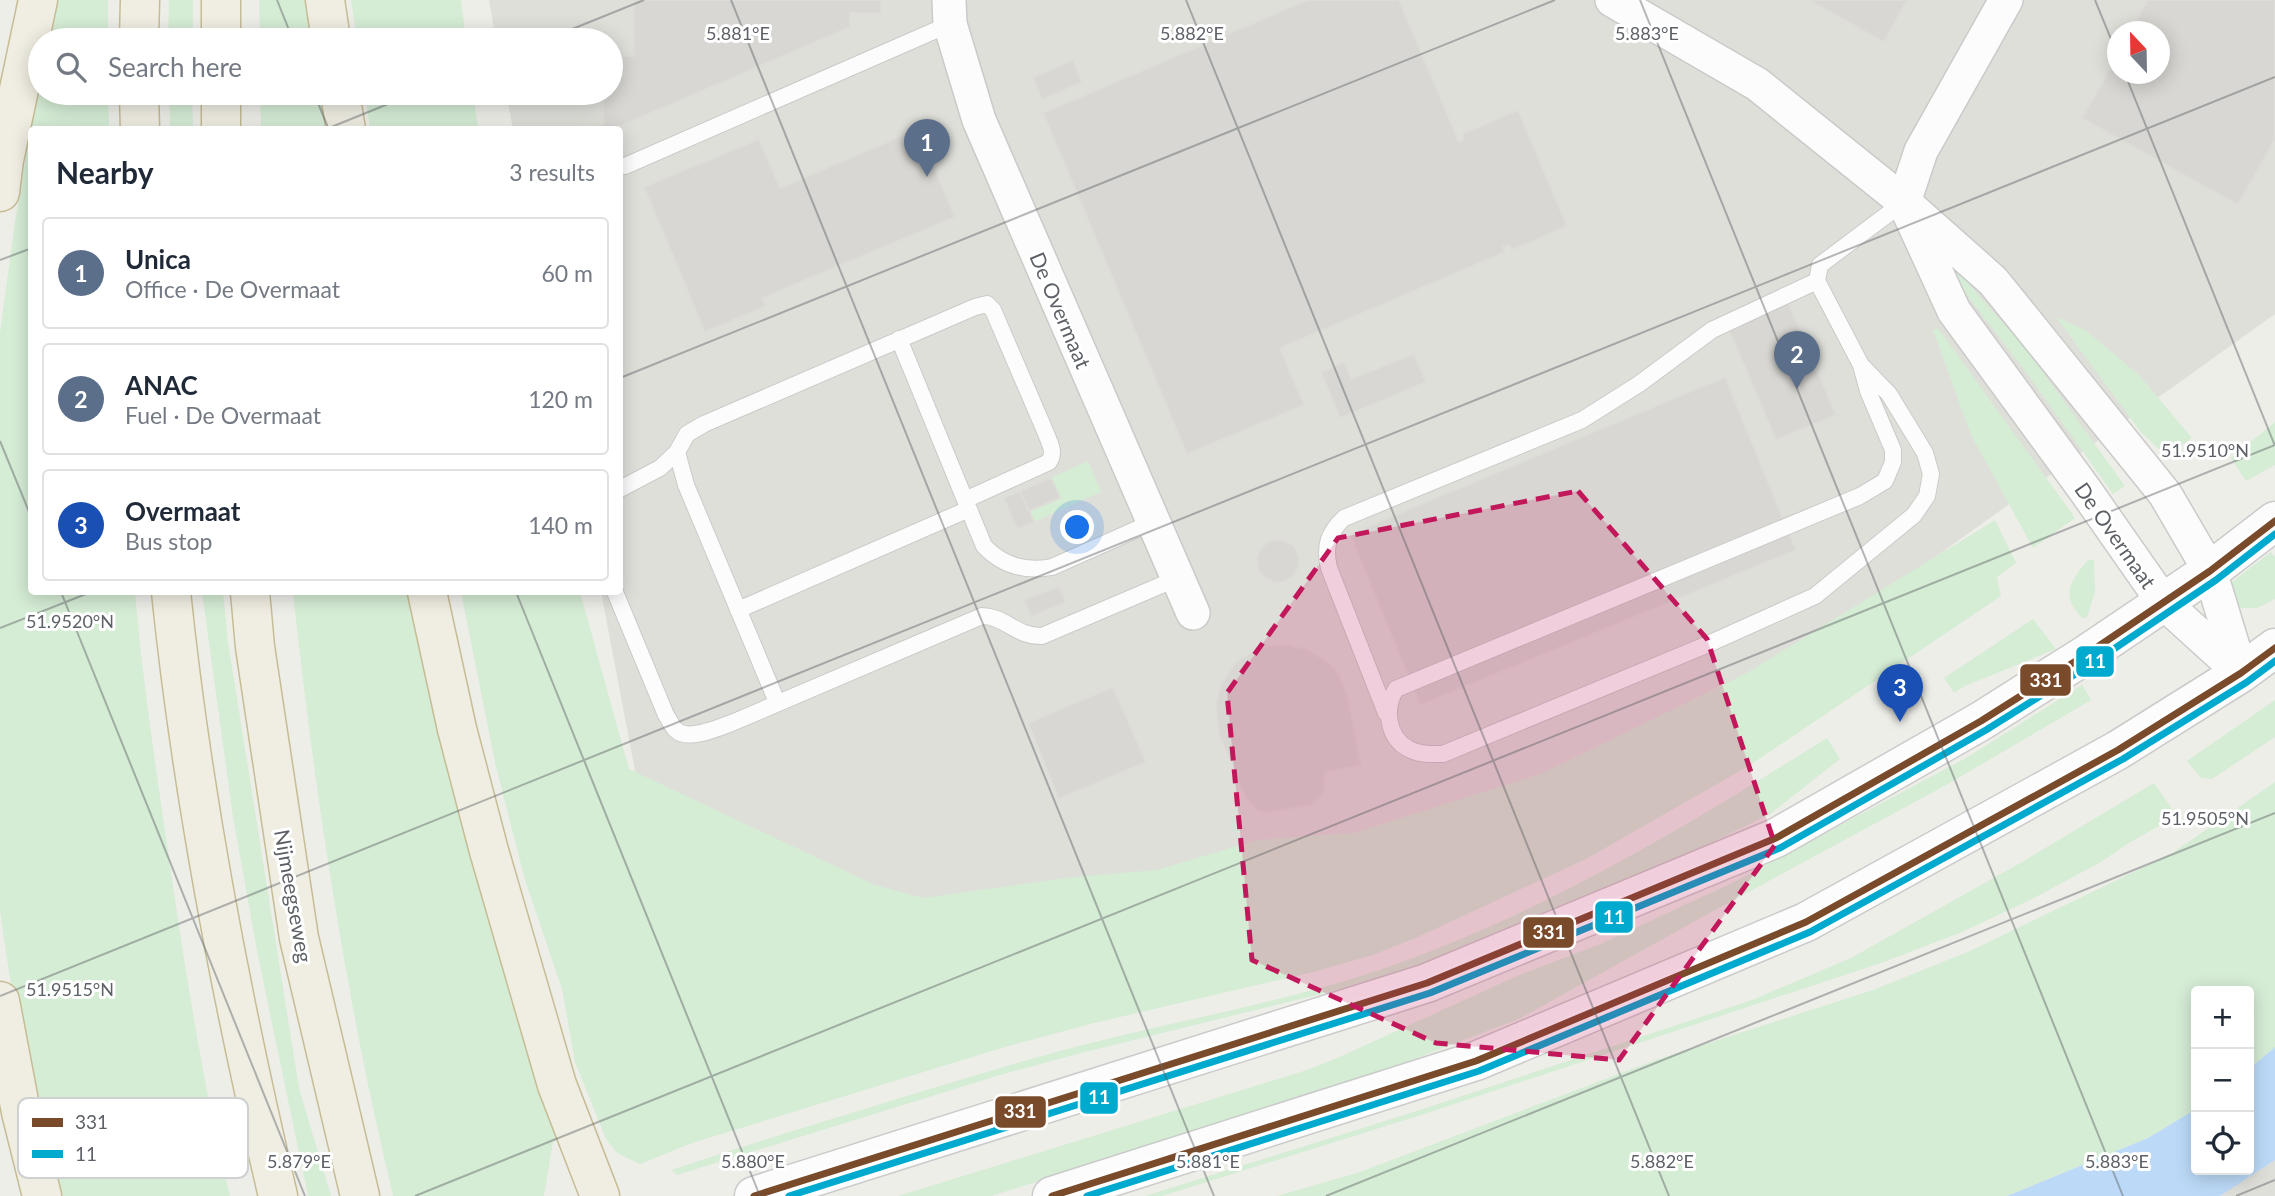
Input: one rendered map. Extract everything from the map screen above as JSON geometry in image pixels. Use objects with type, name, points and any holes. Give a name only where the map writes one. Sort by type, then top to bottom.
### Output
[{"type":"highway","points":[[32,28],[38,0]]},
{"type":"highway","points":[[139,28],[140,0]]},
{"type":"highway","points":[[220,0],[221,28]]},
{"type":"highway","points":[[325,0],[329,28]]},
{"type":"highway","points":[[0,192],[4,160],[28,47]]},
{"type":"highway","points":[[139,105],[140,126]]},
{"type":"highway","points":[[221,105],[221,126]]},
{"type":"highway","points":[[342,105],[345,126]]},
{"type":"highway","points":[[171,595],[192,759],[219,921],[248,1071],[278,1196]]},
{"type":"highway","name":"Nijmeegseweg","points":[[250,595],[255,647],[299,938],[360,1196]]},
{"type":"highway","points":[[428,595],[457,729],[489,851],[557,1085],[600,1196]]},
{"type":"highway","points":[[0,1001],[18,1098]]},
{"type":"highway","points":[[38,1178],[42,1196]]},
{"type":"main road","points":[[754,1196],[1427,983],[1776,838],[1982,721],[2164,603],[2275,521]]},
{"type":"main road","points":[[1052,1196],[1476,1061],[1806,922],[2118,750],[2241,673],[2275,648]]},
{"type":"street","name":"De Overmaat","points":[[1612,0],[1757,84],[1904,202],[1993,281],[2165,494],[2210,571],[2241,673]]},
{"type":"street","points":[[1904,202],[1921,151],[2006,0]]},
{"type":"street","name":"De Overmaat","points":[[949,12],[979,120],[1193,613]]},
{"type":"street","name":"De Overmaat","points":[[1904,202],[1954,311],[2164,603],[2241,673]]},
{"type":"lane","points":[[625,166],[949,12]]},
{"type":"lane","points":[[1387,715],[1389,699],[1396,690],[1410,682],[1860,496],[1885,481],[1893,461],[1893,450],[1868,391],[1861,365],[1817,281],[1821,265],[1904,202]]},
{"type":"lane","points":[[1817,281],[1712,330],[1639,384],[1582,419],[1344,518],[1334,528],[1327,542],[1326,557],[1396,737],[1406,748],[1421,754],[1443,754],[1706,645],[1815,596],[1914,516],[1927,496],[1931,474],[1926,453],[1889,394],[1861,365]]},
{"type":"lane","points":[[623,487],[660,468],[677,452],[687,434],[704,424],[975,306],[987,304],[993,310],[1052,449],[1049,462],[967,505],[738,610]]},
{"type":"lane","points":[[899,339],[984,546],[993,556],[1021,568],[1035,570],[1067,561],[1153,522]]},
{"type":"lane","points":[[677,452],[686,485],[777,702]]},
{"type":"lane","points":[[616,595],[666,715],[676,730],[683,734],[709,731],[982,615],[993,616],[1025,635],[1042,636],[1178,578]]},
{"type":"highlighted area","points":[[1578,491],[1707,639],[1775,845],[1619,1060],[1436,1043],[1252,960],[1227,693],[1338,538]]},
{"type":"shaded area","points":[[489,0],[2275,0],[2275,314],[1569,819],[691,1065],[602,595],[623,595],[623,126],[512,126],[508,105],[623,105],[623,28],[494,28]]},
{"type":"shaded area","points":[[2275,1145],[2275,1196],[2220,1196],[2243,1175],[2254,1175],[2254,1165]]},
{"type":"green space","points":[[54,0],[108,0],[108,28],[48,28]]},
{"type":"green space","points":[[169,0],[193,0],[193,28],[168,28]]},
{"type":"green space","points":[[259,0],[313,0],[318,28],[260,28]]},
{"type":"green space","points":[[351,0],[461,0],[464,28],[355,28]]},
{"type":"green space","points":[[34,105],[108,105],[109,126],[31,126]]},
{"type":"green space","points":[[169,105],[192,105],[193,126],[170,126]]},
{"type":"green space","points":[[260,105],[331,105],[334,126],[261,126]]},
{"type":"green space","points":[[367,105],[475,105],[478,126],[370,126]]},
{"type":"green space","points":[[28,142],[28,595],[135,595],[149,718],[180,933],[209,1098],[33,1098],[0,911],[0,333]]},
{"type":"green space","points":[[1955,272],[1959,273],[2027,350],[2125,486],[2113,494],[1963,290],[1954,276]]},
{"type":"green space","points":[[2056,317],[2085,330],[2139,375],[2192,438],[2166,456],[2140,431]]},
{"type":"green space","points":[[1938,328],[2075,518],[2033,548],[1971,435],[1933,330]]},
{"type":"green space","points":[[2275,422],[2275,465],[2246,481],[2231,458]]},
{"type":"green space","points":[[1088,461],[1101,492],[1034,522],[1029,511],[1060,498],[1051,478]]},
{"type":"green space","points":[[1995,520],[2016,563],[1997,577],[2001,596],[1747,767],[1588,858],[1373,955],[1005,1047],[692,1143],[640,1164],[617,1153],[606,1139],[575,1062],[562,989],[525,880],[496,767],[462,595],[581,595],[629,769],[875,885],[923,898],[1074,877],[1157,870],[1257,840],[1354,833],[1543,773],[1745,674]]},
{"type":"green space","points":[[2271,552],[2275,557],[2275,599],[2257,608],[2233,608],[2228,585]]},
{"type":"green space","points":[[2088,560],[2094,560],[2095,592],[2087,617],[2082,618],[2075,610],[2069,595],[2072,582]]},
{"type":"green space","points":[[202,595],[223,595],[228,642],[299,1088],[331,1196],[308,1196],[258,956],[233,817]]},
{"type":"green space","points":[[293,595],[416,595],[558,1140],[553,1141],[544,1196],[393,1196],[363,1060],[339,928],[306,704]]},
{"type":"green space","points":[[2033,619],[2056,649],[1954,693],[1944,678]]},
{"type":"green space","points":[[2082,685],[2091,700],[1948,784],[1519,1019],[1364,1078],[991,1196],[898,1196],[1307,1070],[1337,1058],[1517,976],[1598,945],[1732,883],[1966,758]]},
{"type":"green space","points":[[2275,700],[2275,737],[2212,779],[2201,778],[2187,761]]},
{"type":"green space","points":[[1827,738],[1840,759],[1770,814],[1680,858],[1491,938],[1349,987],[1000,1075],[677,1175],[671,1170],[1023,1061],[1309,991],[1379,970],[1438,948],[1497,923],[1610,867]]},
{"type":"green space","points":[[2275,782],[2275,1047],[2254,1065],[2254,986],[2191,986],[2191,1112],[2148,1138],[2007,1196],[1277,1196],[1360,1172],[1653,1061],[1873,990],[1970,951],[2171,854]]},
{"type":"green space","points":[[2154,783],[2177,816],[2101,862],[1962,932],[1881,963],[1421,1115],[1162,1196],[1145,1196],[1420,1110],[1752,1000],[1851,958],[2022,862]]},
{"type":"green space","points":[[50,1178],[226,1178],[230,1196],[54,1196]]},
{"type":"water","points":[[2275,1047],[2275,1160],[2254,1174],[2254,1112],[2254,1065]]},
{"type":"water","points":[[2191,1112],[2191,1175],[2252,1175],[2220,1196],[2007,1196],[2148,1138]]},
{"type":"building","points":[[634,0],[881,0],[881,13],[850,13],[850,27],[620,126],[603,126],[604,105],[623,105],[623,56],[634,56]]},
{"type":"building","points":[[1308,0],[1399,0],[1459,142],[1464,139],[1462,134],[1518,110],[1567,226],[1512,250],[1509,244],[1503,247],[1505,252],[1280,348],[1304,405],[1187,454],[1043,113]]},
{"type":"building","points":[[1809,0],[1907,0],[1884,42]]},
{"type":"building","points":[[2148,0],[2275,0],[2275,139],[2238,205],[2082,118],[2107,74],[2107,84],[2170,84],[2170,21],[2136,21]]},
{"type":"building","points":[[1073,60],[1082,82],[1042,100],[1033,77]]},
{"type":"building","points":[[918,129],[955,217],[762,298],[766,306],[705,332],[644,187],[759,139],[780,188]]},
{"type":"building","points":[[1787,300],[1836,415],[1776,440],[1727,325]]},
{"type":"building","points":[[1414,354],[1426,382],[1340,418],[1321,372],[1344,362],[1351,379]]},
{"type":"building","points":[[1725,377],[1796,550],[1420,705],[1350,534]]},
{"type":"building","points":[[1051,478],[1060,498],[1029,511],[1020,491]]},
{"type":"building","points":[[1020,491],[1034,522],[1017,529],[1004,498]]},
{"type":"building","points":[[1278,540],[1293,546],[1299,561],[1293,576],[1278,582],[1263,576],[1257,561],[1263,546]]},
{"type":"building","points":[[1059,586],[1066,602],[1031,617],[1024,600]]},
{"type":"building","points":[[1283,644],[1309,650],[1339,674],[1348,699],[1361,765],[1325,772],[1324,793],[1311,805],[1265,813],[1256,810],[1245,797],[1219,735],[1216,705],[1221,684],[1236,662],[1258,648]]},
{"type":"building","points":[[1113,687],[1146,762],[1059,799],[1028,723]]},
{"type":"transit line","name":"331","points":[[754,1196],[1427,983],[1776,838],[1981,721],[2087,654],[2210,571],[2275,521]]},
{"type":"transit line","name":"11","points":[[789,1196],[1430,993],[1780,848],[1986,730],[2093,663],[2216,580],[2275,534]]},
{"type":"transit line","name":"331","points":[[1052,1196],[1476,1061],[1806,922],[2118,750],[2241,673],[2275,648]]},
{"type":"transit line","name":"11","points":[[1087,1196],[1479,1071],[1810,932],[2123,759],[2247,682],[2275,661]]},
{"type":"place","name":"Unica","points":[[927,177]]},
{"type":"place","name":"ANAC","points":[[1797,389]]},
{"type":"place","name":"Overmaat","points":[[1900,722]]}]
